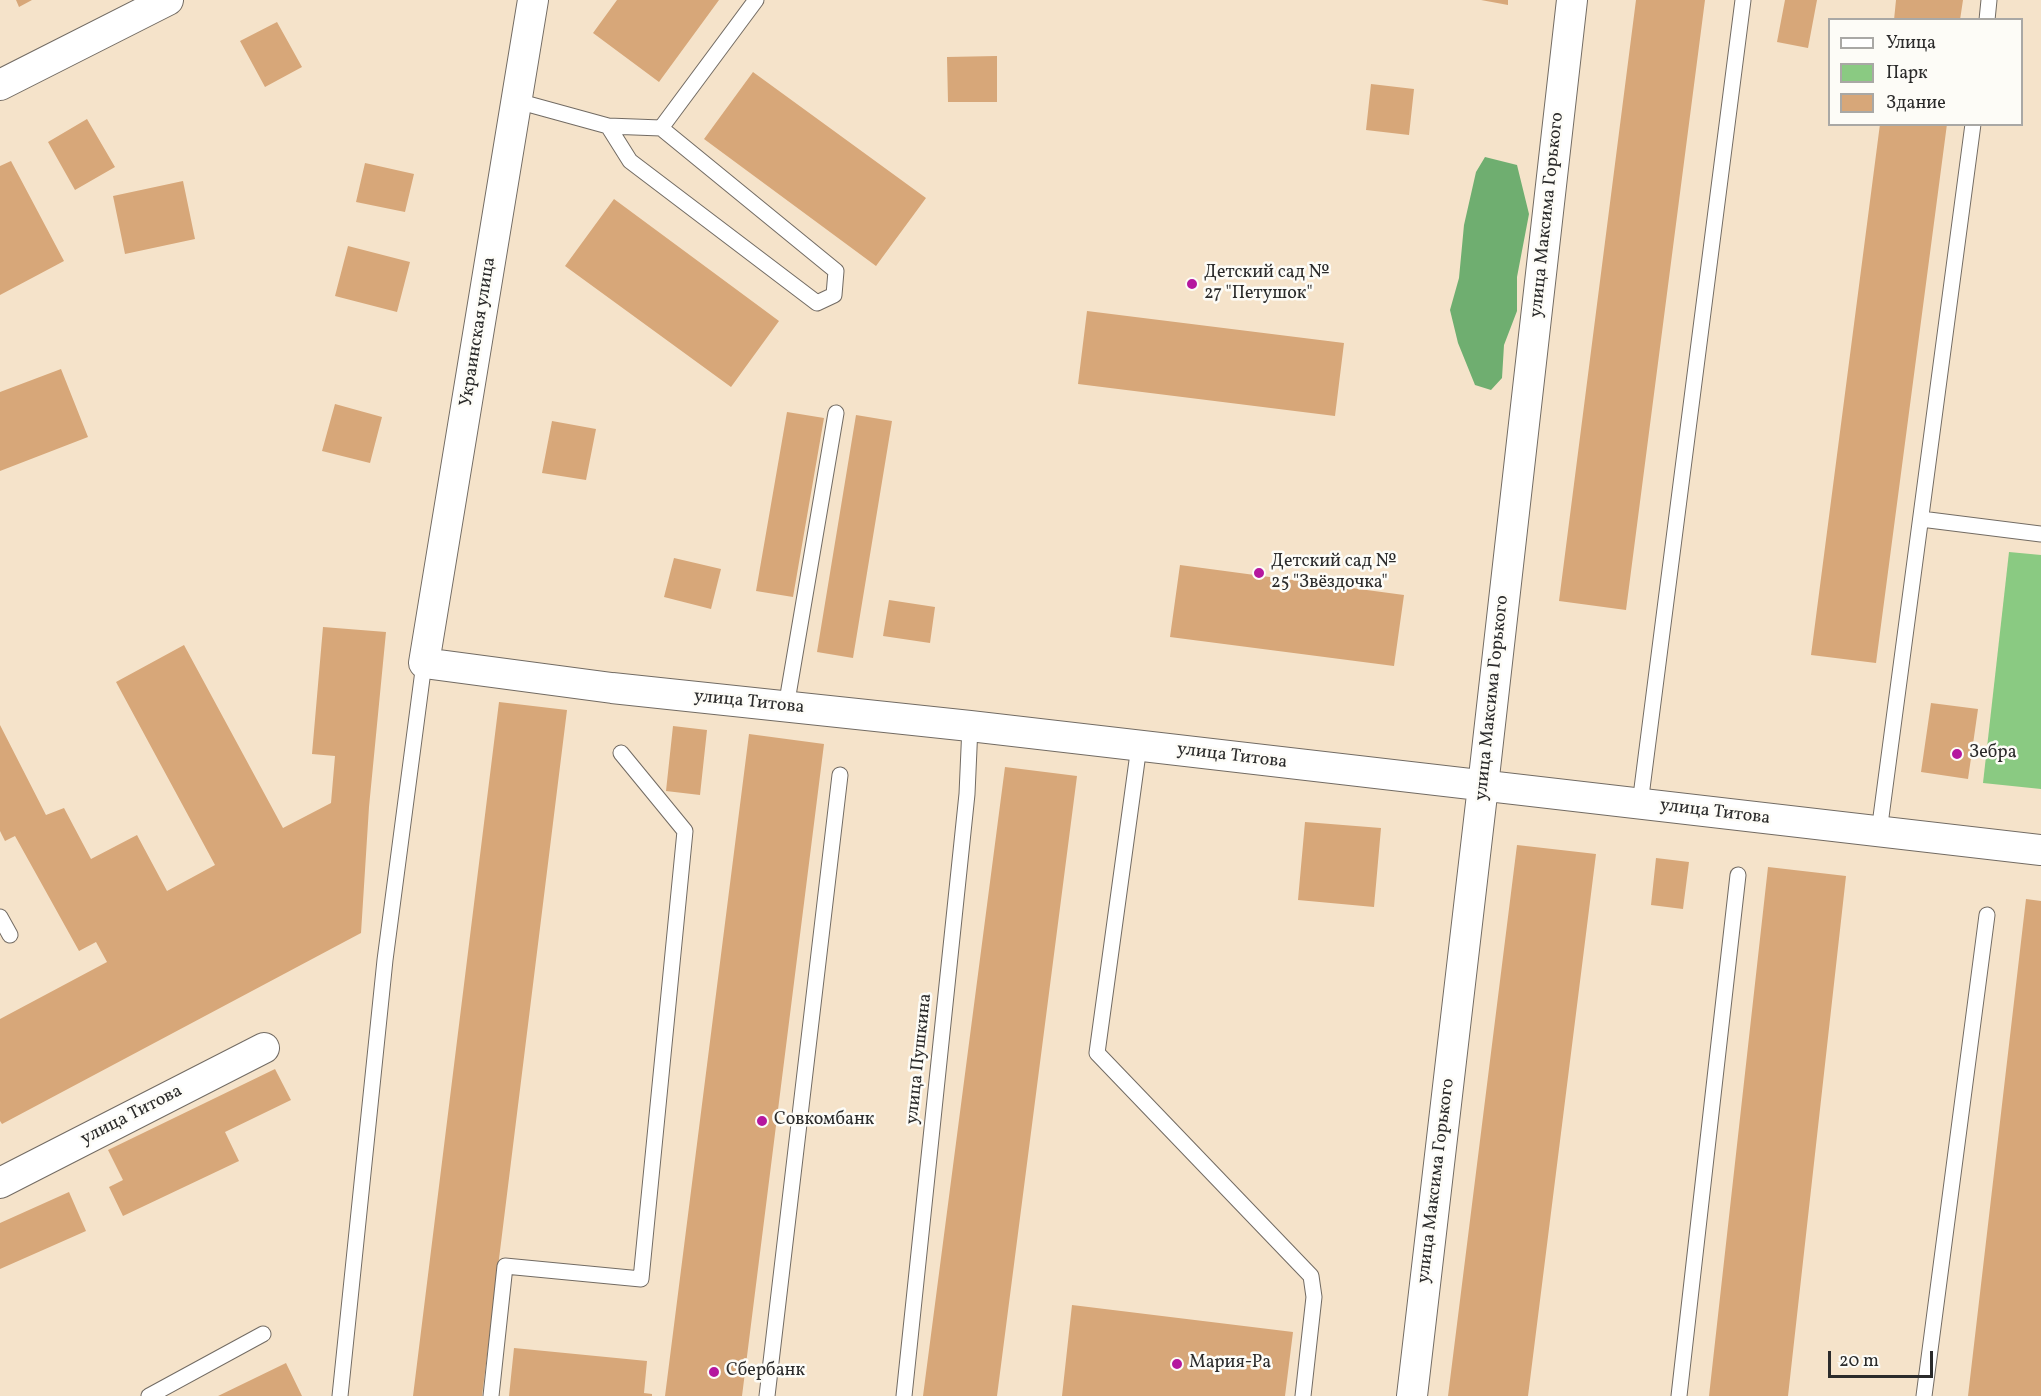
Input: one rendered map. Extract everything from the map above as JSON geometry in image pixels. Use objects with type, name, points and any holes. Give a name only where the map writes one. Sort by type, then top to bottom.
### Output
[{"type":"street","points":[[0,85],[168,0]]},
{"type":"street","name":"Украинская улица","points":[[424,663],[533,0]]},
{"type":"street","name":"улица Максима Горького","points":[[1412,1396],[1572,0]]},
{"type":"street","name":"улица Титова","points":[[424,663],[612,688],[970,726],[2041,850]]},
{"type":"street","name":"улица Титова","points":[[0,1183],[264,1048]]},
{"type":"lane","points":[[661,128],[756,0]]},
{"type":"lane","points":[[1640,804],[1743,0]]},
{"type":"lane","points":[[1987,18],[1989,0]]},
{"type":"lane","points":[[517,101],[608,126],[661,128],[836,271],[834,296],[817,303],[807,296],[630,161],[608,126]]},
{"type":"lane","points":[[1879,832],[1973,126]]},
{"type":"lane","points":[[786,707],[836,413]]},
{"type":"lane","points":[[1921,519],[2041,534]]},
{"type":"lane","points":[[340,1396],[385,960],[424,663]]},
{"type":"lane","name":"улица Пушкина","points":[[904,1396],[967,794],[970,726]]},
{"type":"lane","points":[[1139,746],[1097,1053],[1311,1276],[1314,1297],[1303,1396]]},
{"type":"lane","points":[[491,1396],[505,1266],[640,1279],[685,831],[621,753]]},
{"type":"lane","points":[[767,1396],[840,775]]},
{"type":"lane","points":[[1679,1396],[1738,875]]},
{"type":"lane","points":[[1924,1396],[1987,915]]},
{"type":"lane","points":[[0,916],[10,935]]},
{"type":"lane","points":[[149,1396],[262,1334]]},
{"type":"green space","points":[[1485,157],[1517,165],[1529,214],[1517,277],[1517,311],[1504,345],[1502,378],[1491,390],[1475,385],[1458,343],[1450,310],[1459,278],[1464,225],[1476,172]]},
{"type":"green space","points":[[2009,552],[2041,555],[2041,789],[1983,783]]},
{"type":"building","points":[[16,0],[32,0],[19,7]]},
{"type":"building","points":[[617,0],[719,0],[659,82],[593,33]]},
{"type":"building","points":[[1481,0],[1508,0],[1508,5]]},
{"type":"building","points":[[1636,0],[1705,0],[1626,610],[1559,601]]},
{"type":"building","points":[[1785,0],[1817,0],[1808,48],[1777,42]]},
{"type":"building","points":[[1896,0],[1963,0],[1960,18],[1894,18]]},
{"type":"building","points":[[277,22],[302,67],[265,87],[240,41]]},
{"type":"building","points":[[997,56],[997,102],[948,102],[947,57]]},
{"type":"building","points":[[753,72],[926,198],[876,266],[704,139]]},
{"type":"building","points":[[1371,84],[1414,89],[1409,135],[1366,130]]},
{"type":"building","points":[[87,119],[115,167],[75,190],[48,142]]},
{"type":"building","points":[[1880,126],[1947,126],[1876,663],[1811,655]]},
{"type":"building","points":[[11,161],[64,261],[0,295],[0,166]]},
{"type":"building","points":[[365,163],[414,174],[405,212],[356,202]]},
{"type":"building","points":[[183,181],[195,239],[125,254],[113,196]]},
{"type":"building","points":[[614,199],[779,321],[731,387],[565,266]]},
{"type":"building","points":[[348,246],[410,262],[397,312],[335,296]]},
{"type":"building","points":[[1087,311],[1344,343],[1335,416],[1078,384]]},
{"type":"building","points":[[61,369],[88,437],[0,471],[0,392]]},
{"type":"building","points":[[335,404],[382,417],[370,463],[322,451]]},
{"type":"building","points":[[787,412],[824,418],[793,597],[756,591]]},
{"type":"building","points":[[856,415],[892,421],[853,658],[817,652]]},
{"type":"building","points":[[552,421],[596,429],[586,480],[542,473]]},
{"type":"building","points":[[674,558],[721,569],[711,609],[664,597]]},
{"type":"building","points":[[1180,565],[1404,595],[1394,666],[1170,637]]},
{"type":"building","points":[[889,600],[935,607],[930,643],[883,636]]},
{"type":"building","points":[[323,627],[386,632],[369,807],[361,933],[2,1124],[0,1121],[0,1019],[107,962],[96,942],[79,951],[15,836],[5,841],[0,831],[0,725],[46,815],[64,808],[91,859],[137,835],[167,891],[215,865],[116,682],[184,645],[283,828],[331,803],[335,756],[312,754]]},
{"type":"building","points":[[499,702],[567,710],[482,1396],[413,1396]]},
{"type":"building","points":[[1931,703],[1978,709],[1968,779],[1921,772]]},
{"type":"building","points":[[673,726],[707,730],[700,795],[666,791]]},
{"type":"building","points":[[749,734],[824,744],[742,1396],[665,1396]]},
{"type":"building","points":[[1005,767],[1077,776],[997,1396],[923,1396]]},
{"type":"building","points":[[1305,822],[1381,828],[1374,907],[1298,900]]},
{"type":"building","points":[[1517,845],[1596,854],[1528,1396],[1448,1396]]},
{"type":"building","points":[[1656,858],[1689,862],[1683,909],[1651,905]]},
{"type":"building","points":[[1768,867],[1846,876],[1788,1396],[1709,1396]]},
{"type":"building","points":[[2026,899],[2041,901],[2041,1396],[1968,1396]]},
{"type":"building","points":[[275,1069],[291,1100],[225,1132],[239,1161],[123,1216],[109,1187],[123,1180],[108,1150]]},
{"type":"building","points":[[69,1192],[86,1231],[0,1269],[0,1223]]},
{"type":"building","name":"Мария-Ра","points":[[1072,1305],[1293,1332],[1285,1396],[1062,1396]]},
{"type":"building","points":[[514,1348],[647,1361],[644,1393],[652,1394],[652,1396],[509,1396]]},
{"type":"building","points":[[286,1363],[302,1396],[218,1396]]},
{"type":"place","name":"Детский сад № 27 \"Петушок\"","points":[[1192,284]]},
{"type":"place","name":"Детский сад № 25 \"Звёздочка\"","points":[[1259,573]]},
{"type":"place","name":"Зебра","points":[[1957,754]]},
{"type":"place","name":"Совкомбанк","points":[[762,1121]]},
{"type":"place","name":"Мария-Ра","points":[[1177,1364]]},
{"type":"place","name":"Сбербанк","points":[[714,1372]]}]
